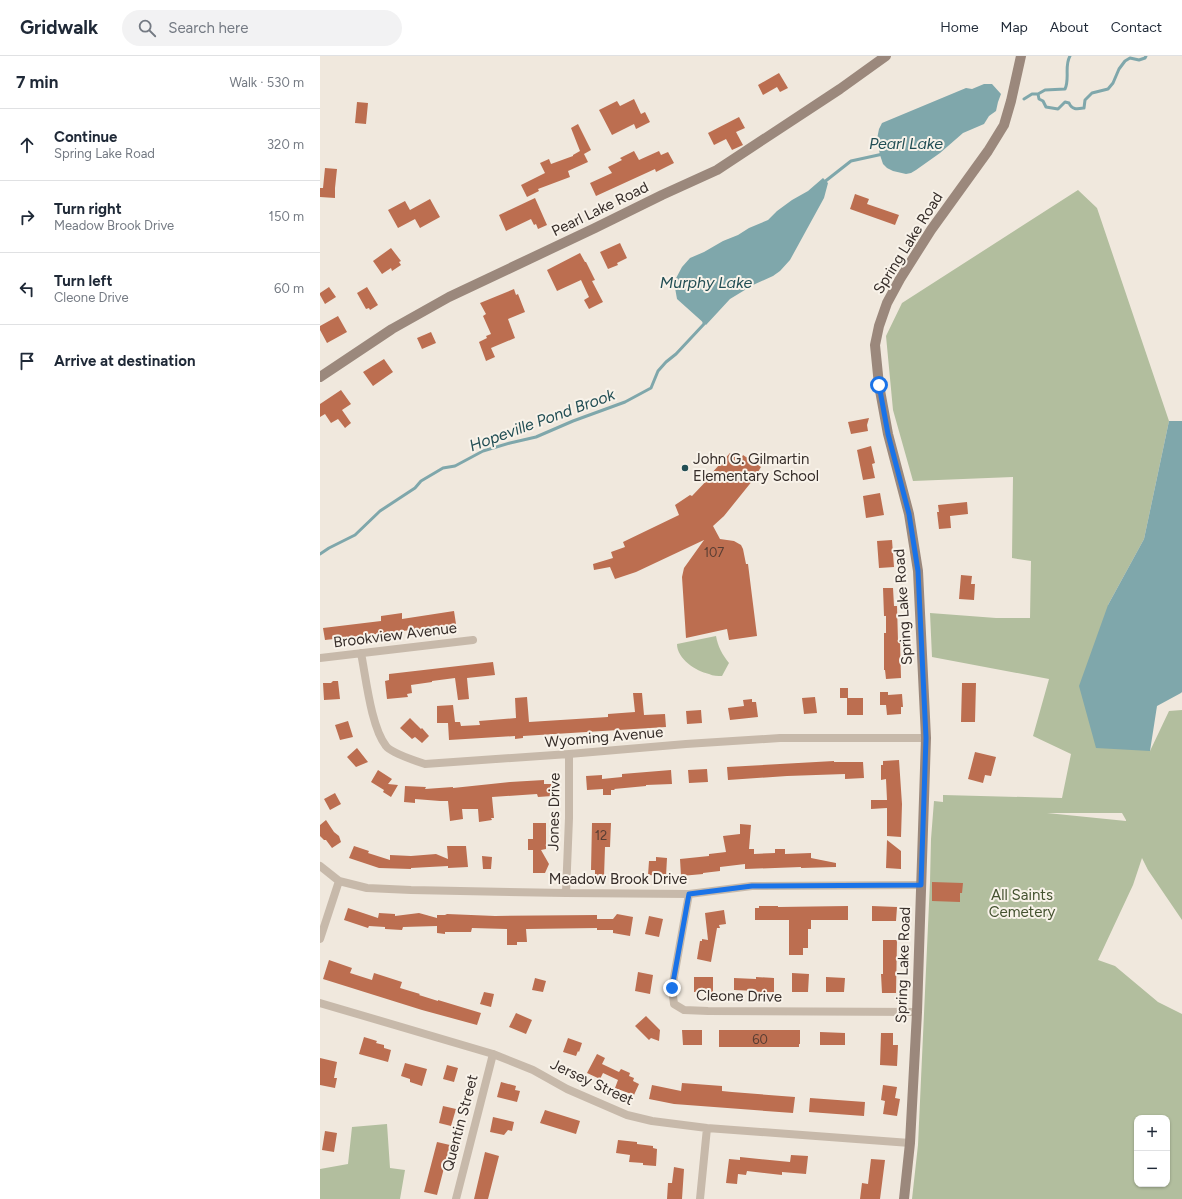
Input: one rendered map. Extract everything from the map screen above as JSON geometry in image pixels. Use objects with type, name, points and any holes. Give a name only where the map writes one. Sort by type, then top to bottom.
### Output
[{"type":"main road","name":"Pearl Lake Road","points":[[320,377],[392,329],[449,297],[717,170],[840,89],[886,56]]},
{"type":"main road","name":"Spring Lake Road","points":[[904,1199],[910,1143],[917,1012],[926,738],[918,571],[909,514],[888,434],[880,392],[875,345],[879,326],[887,303],[900,279],[931,230],[988,151],[1004,125],[1021,56]]},
{"type":"street","name":"Brookview Avenue","points":[[320,658],[473,640]]},
{"type":"street","name":"Wyoming Avenue","points":[[361,653],[376,728],[386,747],[406,758],[425,764],[780,738],[926,738]]},
{"type":"street","name":"Jones Drive","points":[[566,894],[569,818],[569,754]]},
{"type":"street","name":"Meadow Brook Drive","points":[[320,866],[339,882],[367,888],[411,890],[566,894],[689,894],[752,886],[921,885]]},
{"type":"street","points":[[320,939],[339,882]]},
{"type":"street","name":"Cleone Drive","points":[[689,894],[672,988],[674,1004],[684,1010],[917,1012]]},
{"type":"street","name":"Jersey Street","points":[[320,1003],[493,1054],[533,1070],[567,1089],[627,1115],[652,1121],[708,1128],[910,1143]]},
{"type":"street","name":"Quentin Street","points":[[456,1199],[493,1054]]},
{"type":"street","points":[[700,1199],[708,1128]]},
{"type":"green space","name":"All Saints Cemetery","points":[[1078,190],[1097,208],[1169,421],[1144,539],[1108,605],[1150,751],[1169,711],[1182,710],[1182,920],[1148,870],[1142,858],[1133,885],[1098,960],[1115,966],[1158,1002],[1182,1014],[1182,1199],[912,1199],[918,1145],[931,839],[934,801],[943,802],[943,795],[1062,798],[1071,754],[1033,736],[1049,679],[932,657],[930,613],[996,618],[1030,618],[1031,561],[1012,558],[1013,477],[913,481],[893,410],[886,336],[902,303]],"holes":[[[1047,813],[1122,813],[1126,821]]]},
{"type":"green space","points":[[716,636],[724,657],[729,663],[722,676],[712,675],[693,667],[680,655],[677,644]]},
{"type":"green space","points":[[387,1124],[390,1168],[405,1170],[400,1199],[320,1199],[320,1169],[348,1164],[352,1127]]},
{"type":"water","name":"Pearl Lake","points":[[984,84],[992,84],[1001,94],[996,111],[989,116],[984,124],[963,133],[940,153],[911,173],[906,174],[893,171],[883,164],[877,139],[882,123],[966,88],[972,89]]},
{"type":"water","name":"Murphy Lake","points":[[823,178],[828,183],[824,198],[790,260],[780,271],[730,299],[706,325],[677,299],[674,282],[682,267],[690,258],[768,220],[777,211],[808,191]]},
{"type":"water","points":[[1169,421],[1182,421],[1182,692],[1157,706],[1150,751],[1096,748],[1079,686],[1108,605],[1144,539]]},
{"type":"building","points":[[779,73],[788,88],[780,92],[777,87],[763,95],[758,85]]},
{"type":"building","points":[[634,99],[641,114],[645,112],[650,122],[636,129],[634,124],[612,135],[599,110],[617,101],[620,106]]},
{"type":"building","points":[[357,102],[368,103],[366,124],[355,123]]},
{"type":"building","points":[[739,117],[745,128],[736,132],[743,145],[732,150],[726,139],[714,145],[708,133]]},
{"type":"building","points":[[578,124],[591,150],[584,154],[588,162],[568,171],[570,177],[538,189],[539,191],[527,197],[521,185],[545,173],[540,163],[549,159],[551,164],[573,156],[580,151],[571,128]]},
{"type":"building","points":[[634,151],[639,160],[659,151],[661,155],[668,152],[674,163],[656,172],[655,169],[596,196],[590,183],[612,173],[608,167],[622,160],[620,158]]},
{"type":"building","points":[[325,168],[337,169],[335,198],[320,197],[320,188],[323,188]]},
{"type":"building","points":[[855,194],[869,199],[867,204],[899,215],[895,225],[850,209]]},
{"type":"building","points":[[535,198],[547,225],[538,229],[536,224],[534,225],[531,219],[506,231],[499,215]]},
{"type":"building","points":[[430,199],[440,217],[420,228],[415,219],[398,228],[388,210],[405,201],[410,210]]},
{"type":"building","points":[[620,243],[627,258],[617,263],[618,265],[608,269],[600,252]]},
{"type":"building","points":[[391,248],[401,261],[399,262],[401,265],[392,271],[391,268],[382,274],[373,261]]},
{"type":"building","points":[[580,253],[595,280],[592,281],[603,302],[589,309],[584,300],[589,297],[581,280],[557,291],[547,270]]},
{"type":"building","points":[[329,287],[336,297],[325,304],[320,293]]},
{"type":"building","points":[[367,287],[378,305],[370,310],[369,308],[366,309],[357,293]]},
{"type":"building","points":[[514,289],[516,295],[518,294],[525,312],[508,319],[515,338],[491,348],[495,357],[486,361],[479,342],[491,334],[483,316],[486,314],[480,303]]},
{"type":"building","points":[[338,316],[347,332],[327,343],[320,330],[320,326]]},
{"type":"building","points":[[431,332],[436,343],[422,349],[417,338]]},
{"type":"building","points":[[384,359],[393,372],[373,386],[363,372]]},
{"type":"building","points":[[341,390],[351,404],[342,410],[351,423],[345,428],[338,419],[331,423],[325,414],[320,417],[320,404]]},
{"type":"building","points":[[869,418],[867,425],[868,431],[851,434],[848,422]]},
{"type":"building","points":[[871,446],[875,463],[872,464],[875,478],[863,480],[857,450]]},
{"type":"building","points":[[730,453],[740,461],[743,455],[761,467],[753,480],[724,516],[713,526],[720,539],[734,541],[741,545],[743,549],[746,564],[748,564],[757,636],[729,640],[727,629],[686,638],[682,577],[684,568],[704,540],[636,572],[615,579],[610,567],[594,570],[593,564],[613,558],[611,552],[625,547],[623,542],[679,515],[675,505],[690,495],[692,496]]},
{"type":"building","points":[[880,493],[884,515],[866,518],[863,496]]},
{"type":"building","points":[[967,502],[968,514],[950,516],[951,528],[939,529],[937,512],[939,512],[938,505]]},
{"type":"building","points":[[892,540],[894,567],[879,568],[877,541]]},
{"type":"building","points":[[961,575],[972,576],[971,584],[975,584],[974,600],[959,599]]},
{"type":"building","points":[[883,588],[893,588],[894,606],[897,606],[901,678],[886,679],[884,670],[884,633],[886,633],[886,616],[884,616]]},
{"type":"building","points":[[454,611],[456,624],[325,640],[323,628],[381,621],[381,616],[402,613],[402,619]]},
{"type":"building","points":[[493,662],[495,675],[467,678],[469,699],[458,700],[455,678],[411,685],[412,693],[407,694],[408,697],[387,699],[385,681],[389,680],[389,674]]},
{"type":"building","points":[[333,681],[338,681],[340,699],[324,700],[323,683],[331,683]]},
{"type":"building","points":[[962,683],[976,683],[975,722],[961,722]]},
{"type":"building","points":[[840,688],[848,688],[848,698],[840,698]]},
{"type":"building","points":[[880,692],[888,692],[888,695],[902,694],[903,707],[901,707],[901,714],[887,715],[886,705],[880,705]]},
{"type":"building","points":[[633,693],[642,693],[644,715],[665,714],[666,727],[523,736],[523,738],[515,739],[515,736],[449,740],[448,723],[437,723],[437,706],[453,705],[455,722],[460,722],[461,726],[480,725],[479,721],[516,718],[515,698],[527,697],[529,722],[608,717],[608,714],[635,712]]},
{"type":"building","points":[[815,697],[817,713],[804,714],[802,698]]},
{"type":"building","points":[[847,698],[863,698],[863,715],[847,715]]},
{"type":"building","points":[[752,699],[752,702],[756,702],[758,717],[730,720],[728,708],[744,706],[743,700]]},
{"type":"building","points":[[701,710],[702,723],[687,724],[686,711]]},
{"type":"building","points":[[410,718],[429,736],[422,743],[415,737],[412,739],[400,728]]},
{"type":"building","points":[[348,721],[353,737],[340,740],[335,725]]},
{"type":"building","points":[[357,748],[368,762],[356,767],[347,757]]},
{"type":"building","points":[[975,752],[996,757],[991,776],[985,775],[983,783],[968,779]]},
{"type":"building","points":[[899,760],[902,804],[901,837],[887,836],[887,808],[871,809],[871,800],[887,800],[886,779],[881,780],[881,765],[883,765],[883,761]]},
{"type":"building","points":[[834,761],[863,762],[864,778],[845,779],[845,774],[728,780],[727,767]]},
{"type":"building","points":[[707,769],[708,782],[689,783],[688,770]]},
{"type":"building","points":[[378,770],[392,779],[388,784],[398,785],[391,797],[383,792],[384,790],[371,782]]},
{"type":"building","points":[[671,770],[672,784],[646,785],[614,789],[615,790],[611,790],[611,795],[603,795],[603,789],[587,790],[586,776],[602,775],[602,779],[622,777],[622,774]]},
{"type":"building","points":[[544,780],[544,784],[551,784],[552,796],[538,797],[537,794],[492,797],[494,818],[491,818],[492,820],[479,822],[478,809],[462,809],[463,819],[450,821],[448,801],[415,799],[415,803],[404,802],[405,786],[426,787],[425,789],[453,788]]},
{"type":"building","points":[[335,793],[341,804],[330,810],[324,799]]},
{"type":"building","points":[[326,820],[334,832],[339,836],[341,842],[332,848],[326,840],[320,836],[320,825]]},
{"type":"building","points":[[533,823],[546,823],[546,849],[541,850],[549,864],[545,873],[533,873],[533,850],[528,850],[528,839],[533,839]]},
{"type":"building","points":[[592,823],[611,823],[610,847],[605,847],[604,877],[595,876],[595,870],[591,870]]},
{"type":"building","points":[[740,824],[751,825],[749,849],[754,849],[754,854],[775,853],[775,849],[785,849],[785,854],[811,853],[811,858],[836,863],[836,867],[745,869],[745,864],[720,867],[720,871],[681,876],[680,859],[709,856],[709,854],[726,852],[723,836],[740,834]]},
{"type":"building","points":[[887,840],[901,851],[901,869],[886,868]]},
{"type":"building","points":[[354,846],[369,851],[368,853],[390,860],[390,855],[411,856],[436,854],[448,859],[447,846],[466,846],[468,867],[448,868],[448,866],[411,869],[379,868],[349,858]]},
{"type":"building","points":[[482,856],[492,857],[491,869],[483,869]]},
{"type":"building","points":[[656,857],[667,858],[666,876],[648,875],[649,861],[656,861]]},
{"type":"building","points":[[932,882],[963,883],[962,893],[960,893],[960,902],[932,901]]},
{"type":"building","points":[[759,906],[848,906],[848,920],[811,920],[811,929],[808,929],[808,948],[803,948],[803,955],[789,955],[789,920],[755,920],[755,908],[759,908]]},
{"type":"building","points":[[872,906],[897,907],[896,921],[872,921]]},
{"type":"building","points":[[348,908],[378,918],[379,913],[395,914],[395,916],[419,913],[437,918],[437,915],[447,914],[495,916],[597,915],[597,919],[613,919],[617,914],[633,917],[630,936],[613,933],[613,930],[597,930],[597,928],[526,929],[527,942],[517,942],[517,945],[507,945],[507,929],[472,928],[471,932],[445,932],[445,934],[437,933],[437,926],[403,927],[402,930],[369,926],[368,928],[344,920]]},
{"type":"building","points":[[724,910],[726,924],[719,925],[720,928],[717,928],[711,962],[697,959],[700,941],[702,941],[702,939],[708,940],[705,913]]},
{"type":"building","points":[[649,916],[663,919],[659,937],[645,934]]},
{"type":"building","points":[[883,940],[897,940],[896,993],[882,993],[881,974],[883,974]]},
{"type":"building","points":[[329,960],[352,968],[350,973],[372,980],[374,973],[402,982],[400,988],[438,1001],[481,1013],[477,1025],[422,1010],[323,979]]},
{"type":"building","points":[[638,972],[653,975],[650,994],[635,991]]},
{"type":"building","points":[[792,973],[809,974],[808,992],[792,992]]},
{"type":"building","points":[[694,977],[713,977],[713,992],[694,992]]},
{"type":"building","points":[[756,977],[774,978],[774,992],[734,990],[734,978],[756,979]]},
{"type":"building","points":[[826,977],[845,978],[844,992],[826,992]]},
{"type":"building","points":[[535,978],[546,981],[543,992],[532,990]]},
{"type":"building","points":[[484,992],[494,994],[491,1007],[480,1004]]},
{"type":"building","points":[[516,1013],[532,1020],[526,1034],[509,1027]]},
{"type":"building","points":[[646,1016],[660,1030],[659,1041],[651,1038],[649,1040],[635,1026]]},
{"type":"building","points":[[682,1030],[702,1030],[702,1045],[683,1045]]},
{"type":"building","points":[[719,1030],[800,1030],[800,1044],[799,1047],[719,1047]]},
{"type":"building","points":[[820,1032],[845,1033],[845,1045],[820,1045]]},
{"type":"building","points":[[881,1033],[893,1033],[893,1045],[898,1045],[897,1066],[880,1065]]},
{"type":"building","points":[[364,1037],[377,1041],[376,1043],[384,1045],[384,1048],[391,1050],[388,1062],[359,1054]]},
{"type":"building","points":[[568,1038],[582,1043],[576,1056],[563,1052]]},
{"type":"building","points":[[597,1054],[605,1058],[602,1064],[619,1072],[621,1069],[630,1073],[629,1076],[634,1078],[633,1081],[639,1084],[634,1095],[615,1088],[618,1080],[603,1073],[600,1079],[587,1073]]},
{"type":"building","points":[[320,1058],[337,1062],[334,1078],[337,1078],[335,1088],[320,1085]]},
{"type":"building","points":[[405,1063],[427,1069],[422,1086],[410,1082],[410,1079],[401,1076]]},
{"type":"building","points":[[447,1065],[458,1068],[454,1082],[443,1079]]},
{"type":"building","points":[[501,1082],[516,1086],[515,1090],[520,1091],[517,1102],[497,1097]]},
{"type":"building","points":[[682,1083],[722,1086],[722,1091],[795,1097],[793,1113],[674,1104],[649,1099],[652,1085],[681,1091]]},
{"type":"building","points":[[883,1085],[897,1087],[895,1098],[900,1099],[897,1116],[883,1114],[885,1101],[881,1100]]},
{"type":"building","points":[[810,1098],[865,1102],[864,1116],[809,1112]]},
{"type":"building","points":[[443,1106],[456,1109],[451,1126],[439,1123]]},
{"type":"building","points":[[545,1110],[580,1121],[576,1134],[540,1123]]},
{"type":"building","points":[[493,1117],[514,1122],[512,1131],[508,1130],[504,1135],[490,1132]]},
{"type":"building","points":[[325,1131],[337,1133],[334,1152],[322,1150]]},
{"type":"building","points":[[618,1140],[637,1142],[637,1144],[653,1146],[653,1148],[657,1149],[656,1166],[629,1162],[630,1155],[616,1153]]},
{"type":"building","points":[[437,1142],[450,1145],[437,1195],[424,1192]]},
{"type":"building","points":[[485,1152],[499,1156],[488,1199],[474,1199]]},
{"type":"building","points":[[791,1155],[808,1156],[806,1174],[782,1172],[782,1175],[747,1171],[746,1175],[738,1174],[737,1184],[726,1183],[729,1159],[740,1160],[740,1157],[790,1162]]},
{"type":"building","points":[[871,1159],[885,1160],[880,1199],[860,1199],[862,1183],[868,1184]]},
{"type":"building","points":[[674,1167],[684,1169],[682,1199],[667,1199],[668,1183],[672,1183]]},
{"type":"waterway","points":[[1038,94],[1045,90],[1065,89],[1067,81],[1067,64],[1070,56]]},
{"type":"waterway","name":"Hopeville Pond Brook","points":[[1038,94],[1039,99],[1043,101],[1046,107],[1058,109],[1065,102],[1069,103],[1075,108],[1084,108],[1085,100],[1092,93],[1108,89],[1125,61],[1130,58],[1139,60],[1145,58],[1146,56]]},
{"type":"waterway","name":"Hopeville Pond Brook","points":[[1024,99],[1032,94],[1038,94]]},
{"type":"waterway","name":"Hopeville Pond Brook","points":[[823,183],[851,161],[883,154]]},
{"type":"waterway","name":"Hopeville Pond Brook","points":[[320,554],[355,535],[380,511],[415,488],[421,481],[443,468],[455,466],[483,451],[536,437],[573,421],[625,402],[651,388],[658,371],[704,324],[704,320]]},
{"type":"place","name":"John G. Gilmartin Elementary School","points":[[685,468]]},
{"type":"route","points":[[672,988],[689,894],[752,886],[921,885],[926,738],[918,571],[909,514],[888,434],[879,385]]}]
